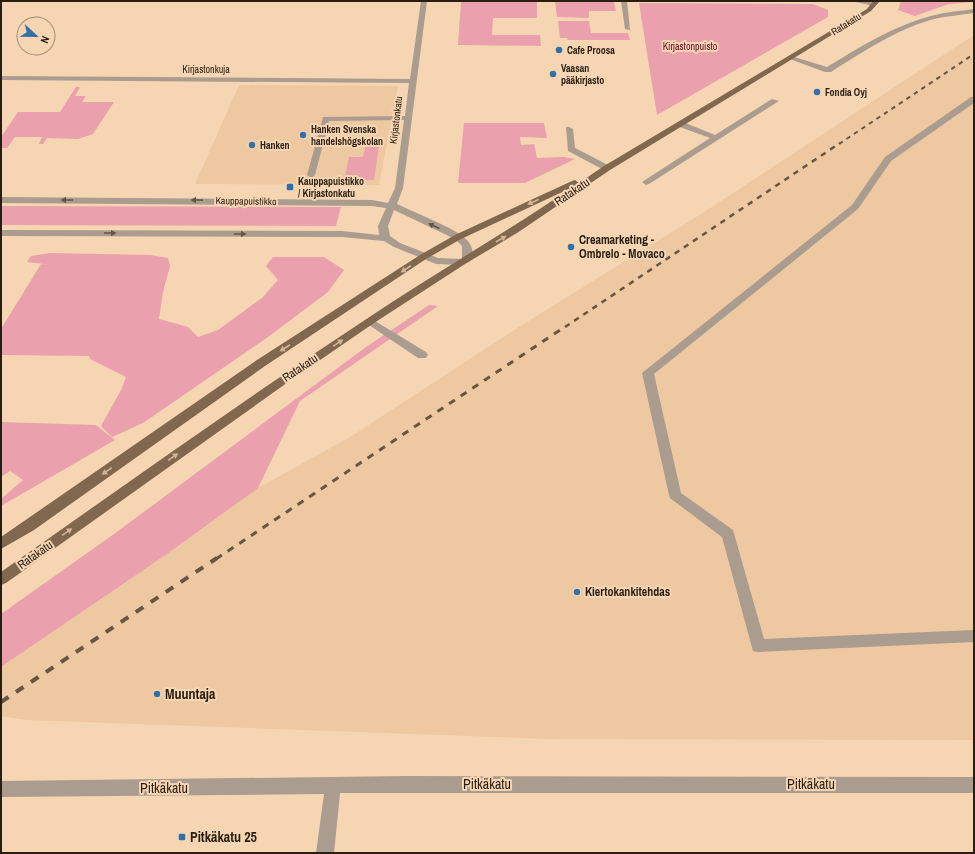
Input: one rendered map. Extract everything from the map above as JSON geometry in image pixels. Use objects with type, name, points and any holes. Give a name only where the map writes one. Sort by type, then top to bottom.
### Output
[{"type":"main road","name":"Ratakatu","points":[[1,579],[287,377],[370,321],[464,260],[514,231],[607,168],[869,10],[875,3]]},
{"type":"main road","name":"Ratakatu","points":[[1,544],[29,526],[261,363],[424,257],[458,237],[607,168]]},
{"type":"street","name":"Kirjastonkatu","points":[[386,238],[382,232],[383,226],[399,188],[407,118],[424,1]]},
{"type":"street","points":[[624,1],[628,29]]},
{"type":"street","points":[[854,1],[875,3]]},
{"type":"street","points":[[791,58],[828,70],[904,26],[935,17],[974,11]]},
{"type":"street","name":"Kirjastonkuja","points":[[1,78],[412,81]]},
{"type":"street","points":[[974,99],[888,159],[855,207],[648,373],[675,495],[728,534],[758,646],[974,636]]},
{"type":"street","points":[[646,182],[775,101]]},
{"type":"street","points":[[311,175],[326,119],[407,118]]},
{"type":"street","points":[[680,124],[716,138]]},
{"type":"street","points":[[570,129],[571,148],[607,168]]},
{"type":"street","name":"Kauppapuistikko","points":[[1,200],[372,202],[392,206],[458,237]]},
{"type":"street","points":[[1,233],[342,234],[386,238],[397,245],[436,261],[464,260],[469,250],[466,243],[458,237]]},
{"type":"street","points":[[370,321],[422,355]]},
{"type":"street","name":"Pitkäkatu","points":[[1,789],[608,783],[974,785]]},
{"type":"street","points":[[325,853],[333,786]]},
{"type":"shaded area","points":[[974,35],[974,740],[549,739],[27,720],[1,716],[1,667],[167,554],[258,488],[350,437],[522,325],[701,214]]},
{"type":"shaded area","name":"Hanken Svenska handelshögskolan","points":[[239,85],[398,86],[379,185],[195,184]]},
{"type":"green space","points":[[555,1],[614,2],[616,11],[589,11],[589,18],[557,17]]},
{"type":"green space","points":[[901,1],[974,2],[949,4],[915,16],[898,10]]},
{"type":"green space","points":[[461,2],[537,2],[537,18],[493,18],[492,35],[540,35],[541,46],[458,45]]},
{"type":"green space","name":"Kirjastonpuisto","points":[[639,3],[813,4],[828,10],[828,17],[657,115]]},
{"type":"green space","points":[[558,21],[589,21],[591,33],[628,33],[630,40],[568,40],[567,38],[560,38]]},
{"type":"green space","points":[[76,87],[80,87],[75,96],[86,96],[82,102],[114,102],[93,134],[78,139],[47,138],[43,144],[39,144],[42,137],[15,137],[7,148],[1,148],[1,137],[18,112],[60,112]]},
{"type":"green space","points":[[464,123],[544,123],[547,138],[520,137],[521,145],[534,144],[537,158],[564,157],[575,159],[525,183],[458,183]]},
{"type":"green space","points":[[367,139],[380,139],[374,180],[344,180],[349,157],[363,157]]},
{"type":"green space","points":[[1,206],[341,207],[336,226],[1,225]]},
{"type":"green space","points":[[50,253],[151,255],[168,258],[170,266],[163,292],[159,319],[188,327],[198,337],[218,330],[262,298],[278,280],[266,266],[273,257],[324,257],[344,270],[328,292],[268,337],[143,423],[112,437],[101,426],[121,390],[126,377],[90,359],[89,356],[1,355],[1,329],[41,264],[52,265],[27,262],[31,256]]},
{"type":"green space","points":[[429,305],[438,306],[300,401],[258,488],[167,554],[1,667],[1,614],[114,534],[366,347]]},
{"type":"green space","points":[[1,422],[96,425],[115,440],[1,506],[1,499],[23,480],[10,471],[1,477]]},
{"type":"railway","points":[[839,144],[974,54]]},
{"type":"railway","points":[[565,327],[840,143]]},
{"type":"railway","points":[[216,559],[566,326]]},
{"type":"railway","points":[[1,702],[217,558]]},
{"type":"place","name":"Cafe Proosa","points":[[559,50]]},
{"type":"place","name":"Vaasan pääkirjasto","points":[[553,74]]},
{"type":"place","name":"Fondia Oyj","points":[[817,92]]},
{"type":"place","name":"Hanken Svenska handelshögskolan","points":[[303,135]]},
{"type":"place","name":"Hanken","points":[[252,145]]},
{"type":"place","name":"Kauppapuistikko / Kirjastonkatu","points":[[290,187]]},
{"type":"place","name":"Creamarketing - Ombrelo - Movaco","points":[[571,247]]},
{"type":"place","name":"Kiertokankitehdas","points":[[577,592]]},
{"type":"place","name":"Muuntaja","points":[[157,694]]},
{"type":"place","name":"Pitkäkatu 25","points":[[182,837]]}]
